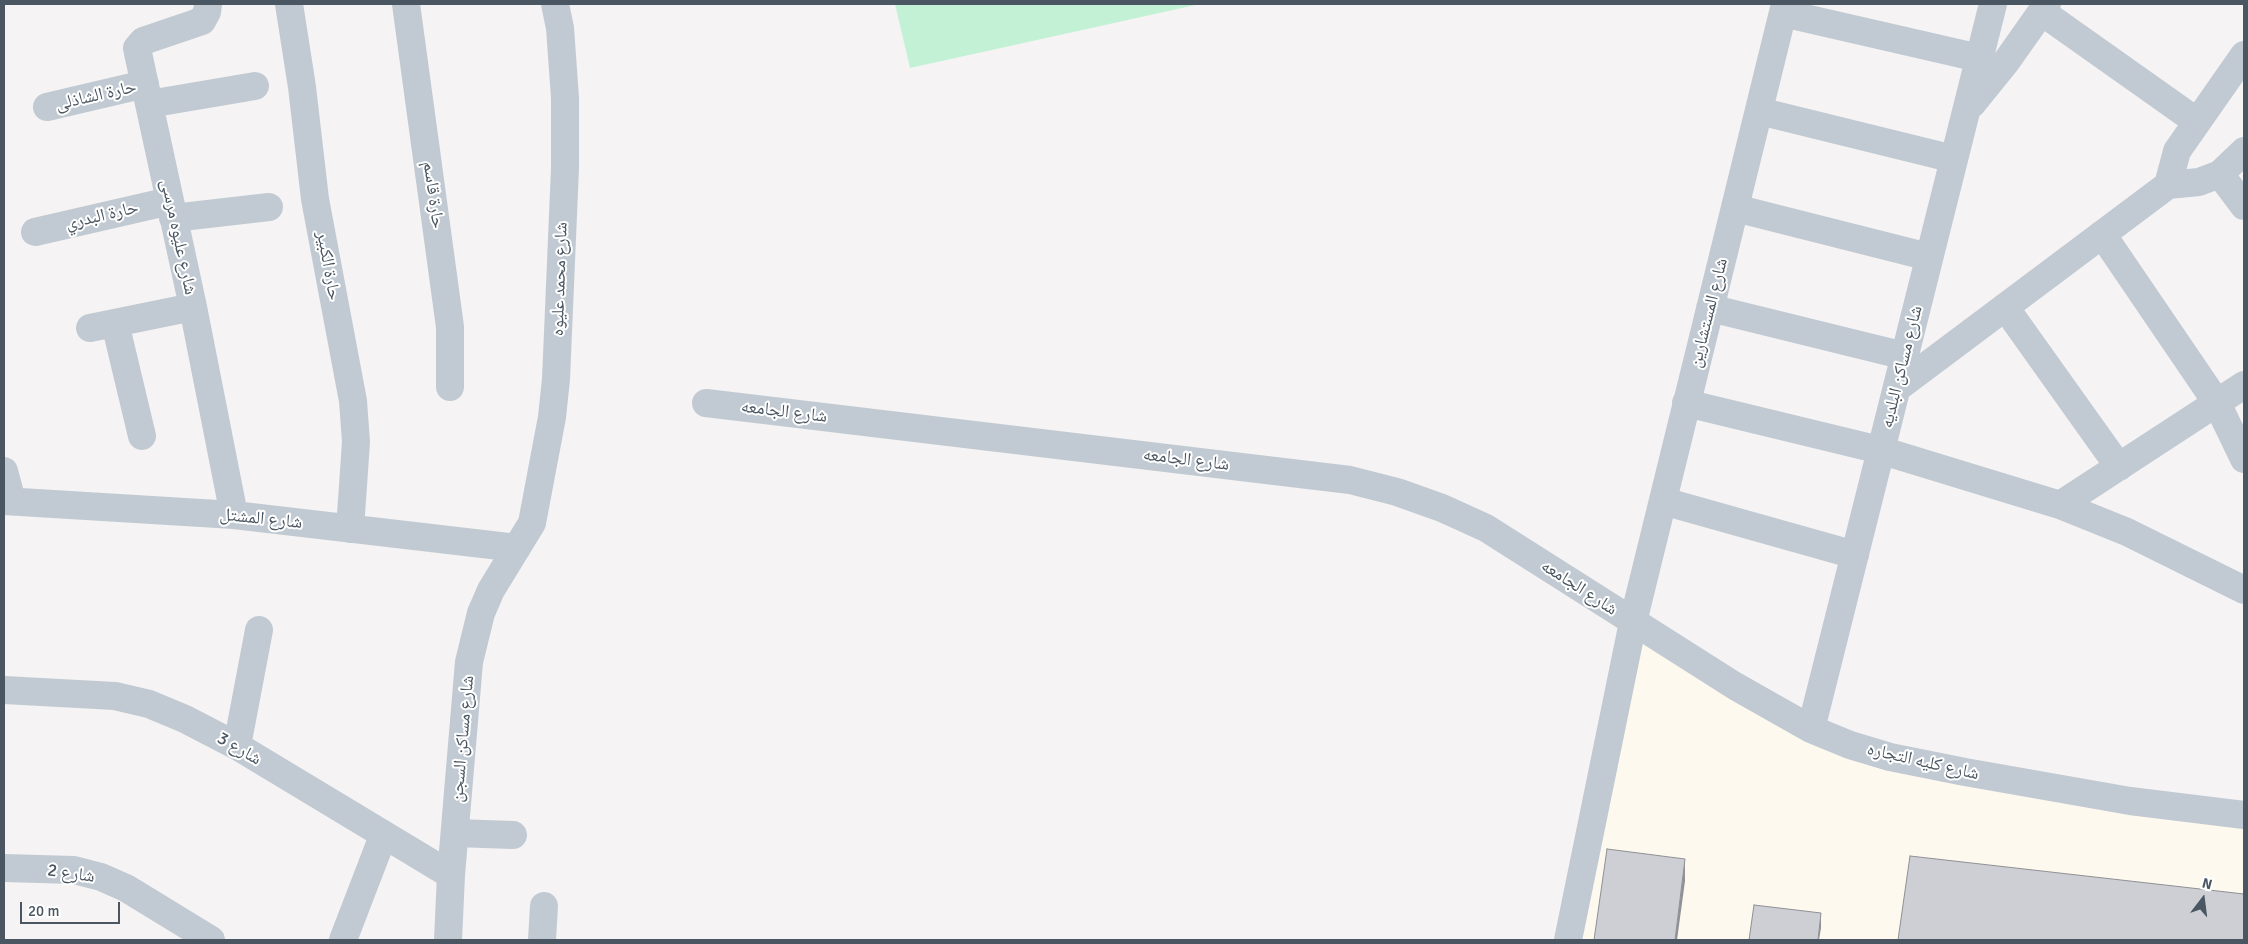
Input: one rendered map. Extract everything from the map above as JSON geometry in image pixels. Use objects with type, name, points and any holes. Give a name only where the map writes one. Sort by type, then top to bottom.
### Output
[{"type":"street","name":"شارع عليوه مرسى","points":[[208,4],[207,12],[202,21],[143,41],[139,45],[138,53],[193,307],[234,515]]},
{"type":"street","name":"حارة الكبير","points":[[289,4],[302,87],[315,198],[353,401],[356,442],[350,529]]},
{"type":"street","name":"حارة قاسم","points":[[406,4],[450,327],[450,386]]},
{"type":"street","name":"شارع محمد عليوه","points":[[517,548],[532,523],[552,417],[556,379],[565,168],[565,98],[560,28],[555,4]]},
{"type":"street","name":"شارع مساكن البلديه","points":[[1811,729],[1993,4]]},
{"type":"street","points":[[1784,8],[1979,58]]},
{"type":"street","name":"شارع المستشارين","points":[[1568,940],[1633,622],[1784,8]]},
{"type":"street","points":[[1966,110],[2006,62],[2044,8],[2196,121]]},
{"type":"street","points":[[2168,185],[2177,151],[2196,121],[2244,55]]},
{"type":"street","name":"حارة الشاذلى","points":[[47,107],[147,94],[255,86]]},
{"type":"street","points":[[1758,111],[1954,159]]},
{"type":"street","points":[[1897,388],[2168,185],[2199,182],[2220,174],[2244,151]]},
{"type":"street","points":[[2220,174],[2244,206]]},
{"type":"street","name":"حارة البدري","points":[[35,232],[171,209],[269,207]]},
{"type":"street","points":[[1735,208],[1929,257]]},
{"type":"street","points":[[2102,234],[2217,403],[2244,459]]},
{"type":"street","points":[[142,436],[102,325],[193,307]]},
{"type":"street","points":[[2005,307],[2119,467]]},
{"type":"street","points":[[1710,308],[1905,356]]},
{"type":"street","points":[[2060,505],[2244,385]]},
{"type":"street","name":"شارع الجامعه","points":[[706,403],[1350,480],[1397,492],[1442,508],[1486,528],[1633,622]]},
{"type":"street","points":[[1686,403],[1880,450],[2060,505],[2127,532],[2192,562],[2244,590]]},
{"type":"street","points":[[4,471],[8,501]]},
{"type":"street","name":"شارع المشتل","points":[[8,501],[234,515],[517,548]]},
{"type":"street","points":[[1663,501],[1854,554]]},
{"type":"street","name":"شارع مساكن السجن","points":[[448,940],[451,875],[469,662],[474,637],[491,590],[517,548]]},
{"type":"street","name":"شارع كليه التجاره","points":[[1633,622],[1736,686],[1811,729],[1850,745],[1890,757],[1965,772],[2130,801],[2244,815]]},
{"type":"street","points":[[237,746],[259,630]]},
{"type":"street","name":"شارع 3","points":[[4,690],[115,696],[149,704],[186,719],[237,746],[383,836],[451,875]]},
{"type":"street","points":[[455,833],[513,835]]},
{"type":"street","points":[[343,940],[383,836]]},
{"type":"street","name":"شارع 2","points":[[4,868],[74,870],[101,877],[126,888],[211,940]]},
{"type":"street","points":[[542,940],[544,906]]},
{"type":"shaded area","points":[[1633,622],[1811,729],[2244,813],[2244,940],[1568,940]]},
{"type":"green space","points":[[895,4],[1200,4],[910,68]]},
{"type":"building","points":[[1607,849],[1685,859],[1675,940],[1594,940]]},
{"type":"building","points":[[1910,856],[2244,894],[2244,940],[1898,940]]},
{"type":"building","points":[[1754,905],[1821,913],[1818,940],[1749,940]]}]
